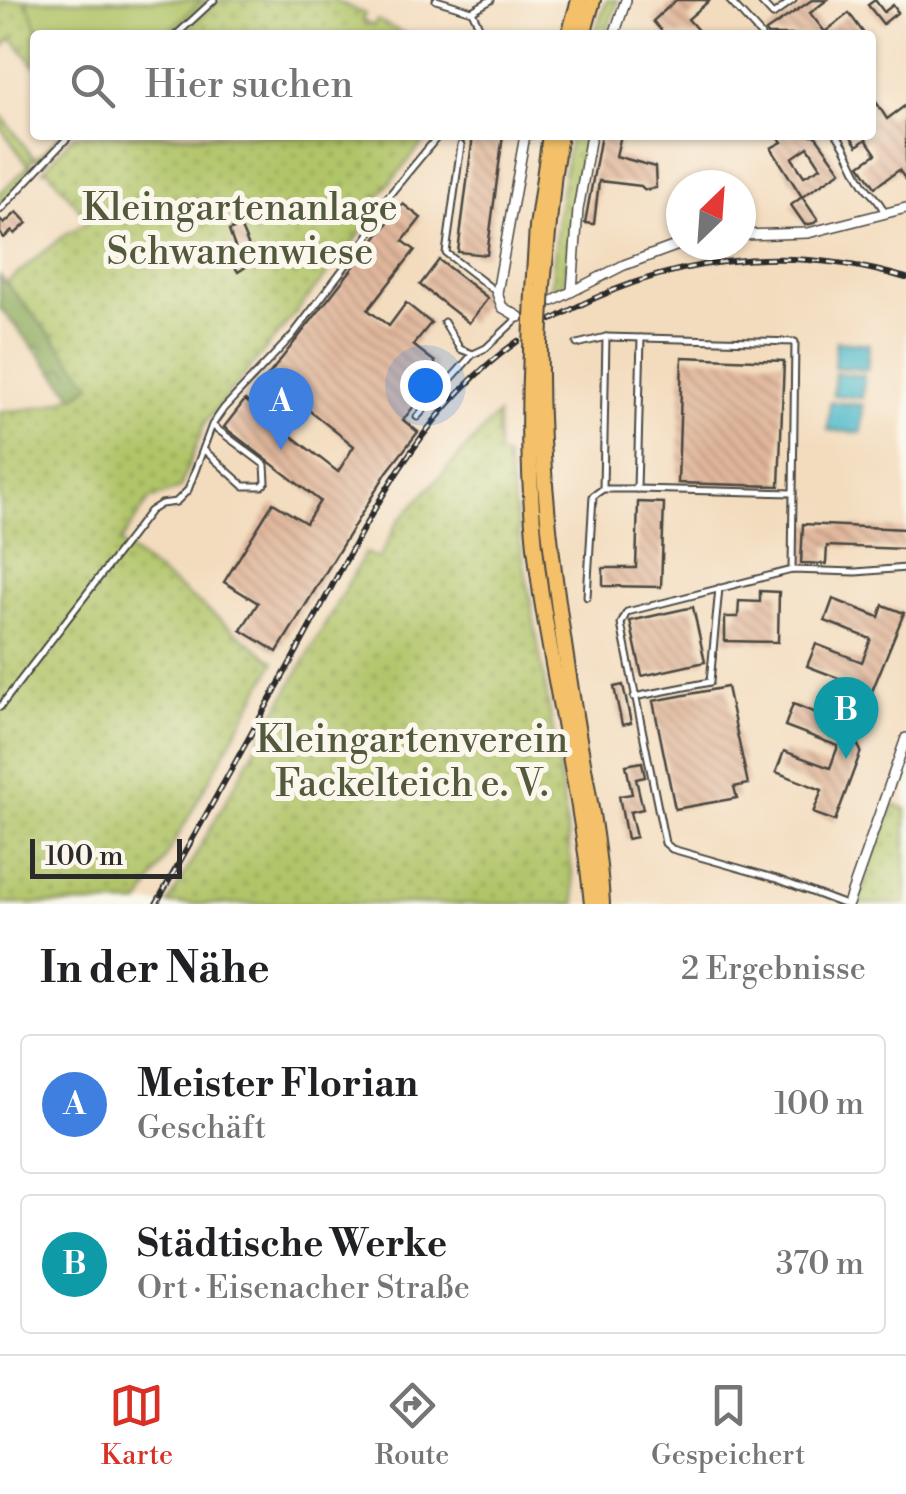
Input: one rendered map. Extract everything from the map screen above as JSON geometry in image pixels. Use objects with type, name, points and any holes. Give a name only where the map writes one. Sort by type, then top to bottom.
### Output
[{"type":"main road","points":[[571,30],[580,0]]},
{"type":"main road","points":[[584,30],[592,0]]},
{"type":"main road","points":[[549,140],[537,227],[538,288],[529,432],[535,541],[541,596],[582,819],[592,904]]},
{"type":"main road","points":[[538,288],[559,140]]},
{"type":"main road","points":[[535,347],[548,541],[593,817],[602,904]]},
{"type":"street","points":[[617,30],[626,0]]},
{"type":"street","points":[[519,317],[502,307],[497,293],[524,140]]},
{"type":"street","points":[[572,291],[578,210],[590,140]]},
{"type":"street","points":[[756,235],[808,233],[906,208]]},
{"type":"street","points":[[553,301],[624,265],[666,250]]},
{"type":"street","points":[[845,904],[906,738]]},
{"type":"lane","points":[[181,30],[214,0]]},
{"type":"lane","points":[[436,0],[472,11],[491,0]]},
{"type":"lane","points":[[729,0],[756,30]]},
{"type":"lane","points":[[759,0],[773,15],[793,0]]},
{"type":"lane","points":[[472,11],[481,30]]},
{"type":"lane","points":[[0,210],[65,140]]},
{"type":"lane","points":[[0,707],[150,512],[161,504],[176,502],[188,490],[212,425],[292,336],[369,236],[377,210],[435,140]]},
{"type":"lane","points":[[840,140],[885,214]]},
{"type":"lane","points":[[461,145],[446,253],[497,293]]},
{"type":"lane","points":[[418,417],[472,354],[486,348],[519,317]]},
{"type":"lane","points":[[444,322],[460,349],[472,354]]},
{"type":"lane","points":[[603,489],[606,337]]},
{"type":"lane","points":[[577,344],[606,337],[795,342],[792,570]]},
{"type":"lane","points":[[637,489],[641,338]]},
{"type":"lane","points":[[204,450],[244,486],[262,486],[266,482],[266,465],[212,425]]},
{"type":"lane","points":[[587,597],[593,496],[603,489],[793,493]]},
{"type":"lane","points":[[845,904],[777,879],[672,850],[664,843],[621,624],[627,612],[792,570],[856,572],[906,568]]},
{"type":"lane","points":[[634,697],[710,682],[719,588]]},
{"type":"green space","points":[[0,0],[210,0],[177,30],[30,30],[30,60],[12,38],[0,50]]},
{"type":"green space","points":[[26,0],[202,0],[169,30],[38,30]]},
{"type":"green space","points":[[220,0],[334,0],[365,14],[362,20],[373,26],[377,20],[397,30],[187,30]]},
{"type":"green space","points":[[607,0],[618,0],[608,30],[596,30]]},
{"type":"green space","points":[[0,113],[33,157],[55,140],[62,140],[42,160],[30,160],[32,172],[0,206],[0,193],[29,166],[0,127]]},
{"type":"green space","name":"Kleingartenanlage Schwanenwiese","points":[[70,140],[426,140],[369,208],[361,233],[205,423],[180,488],[149,500],[120,543],[275,662],[140,904],[0,904],[0,412],[60,402],[91,384],[6,283],[66,234],[89,221],[47,169],[42,172]]},
{"type":"green space","points":[[569,140],[583,140],[564,283],[551,291]]},
{"type":"green space","points":[[0,276],[92,384],[75,397],[0,308]]},
{"type":"green space","name":"Kleingartenverein Fackelteich e. V.","points":[[497,415],[498,454],[506,458],[558,760],[576,904],[168,904],[365,553],[379,559],[397,523]]},
{"type":"green space","points":[[894,804],[906,809],[906,904],[857,904]]},
{"type":"water","points":[[836,341],[869,344],[867,370],[834,367]]},
{"type":"water","points":[[835,373],[864,376],[862,398],[833,395]]},
{"type":"water","points":[[830,402],[863,405],[861,433],[828,430]]},
{"type":"building","points":[[676,0],[710,0],[688,19],[698,30],[661,30],[653,21]]},
{"type":"building","points":[[812,0],[827,0],[810,13],[823,30],[767,30]]},
{"type":"building","points":[[875,0],[884,12],[893,5],[898,12],[883,24],[868,5]]},
{"type":"building","points":[[849,13],[861,30],[828,30]]},
{"type":"building","points":[[876,102],[887,119],[906,105],[906,180],[899,170],[875,187],[860,165],[876,154],[867,140],[876,140]]},
{"type":"building","points":[[472,140],[502,140],[487,255],[458,252]]},
{"type":"building","points":[[600,140],[620,140],[616,156],[655,167],[656,188],[645,190],[641,186],[599,181],[594,224],[585,223]]},
{"type":"building","points":[[781,140],[819,140],[841,171],[802,197],[771,148]],"holes":[[[808,147],[821,167],[804,176],[792,158]]]},
{"type":"building","points":[[802,197],[818,220],[814,223],[805,225],[791,205]]},
{"type":"building","points":[[403,204],[421,218],[403,241],[415,250],[368,310],[389,326],[406,303],[431,323],[413,345],[435,362],[436,378],[403,420],[418,432],[387,472],[277,652],[241,630],[258,603],[224,582],[273,503],[306,523],[320,501],[224,427],[245,400],[338,472],[354,446],[267,377]]},
{"type":"building","points":[[17,212],[27,223],[4,238],[0,219],[4,224]]},
{"type":"building","points":[[240,226],[255,261],[238,272],[229,257],[237,253],[229,231]]},
{"type":"building","points":[[439,260],[488,298],[469,323],[420,285]]},
{"type":"building","points":[[682,357],[784,361],[779,486],[678,483]]},
{"type":"building","points":[[638,502],[664,503],[661,587],[603,586],[603,568],[636,568]]},
{"type":"building","points":[[803,524],[905,529],[904,549],[827,546],[826,564],[801,563]]},
{"type":"building","points":[[760,591],[779,592],[778,642],[725,641],[725,617],[738,617],[739,601],[760,602]]},
{"type":"building","points":[[833,599],[879,617],[883,605],[904,613],[866,706],[869,707],[856,742],[861,751],[835,821],[813,813],[822,790],[776,772],[784,751],[830,768],[838,746],[785,726],[793,704],[839,722],[854,684],[807,666],[816,644],[862,662],[871,639],[825,621]]},
{"type":"building","points":[[693,607],[705,662],[642,676],[630,621]]},
{"type":"building","points":[[623,685],[631,723],[622,725],[614,687]]},
{"type":"building","points":[[727,687],[748,784],[734,787],[737,798],[675,809],[653,701]]},
{"type":"building","points":[[642,762],[645,777],[636,779],[643,809],[630,812],[636,837],[627,839],[619,796],[632,794],[626,765]]},
{"type":"railway","points":[[552,320],[637,282],[724,262],[815,261],[906,278]]},
{"type":"railway","points":[[156,904],[395,476],[450,402],[518,341]]},
{"type":"place","name":"Meister Florian","points":[[281,450]]},
{"type":"place","name":"Städtische Werke","points":[[846,759]]}]
